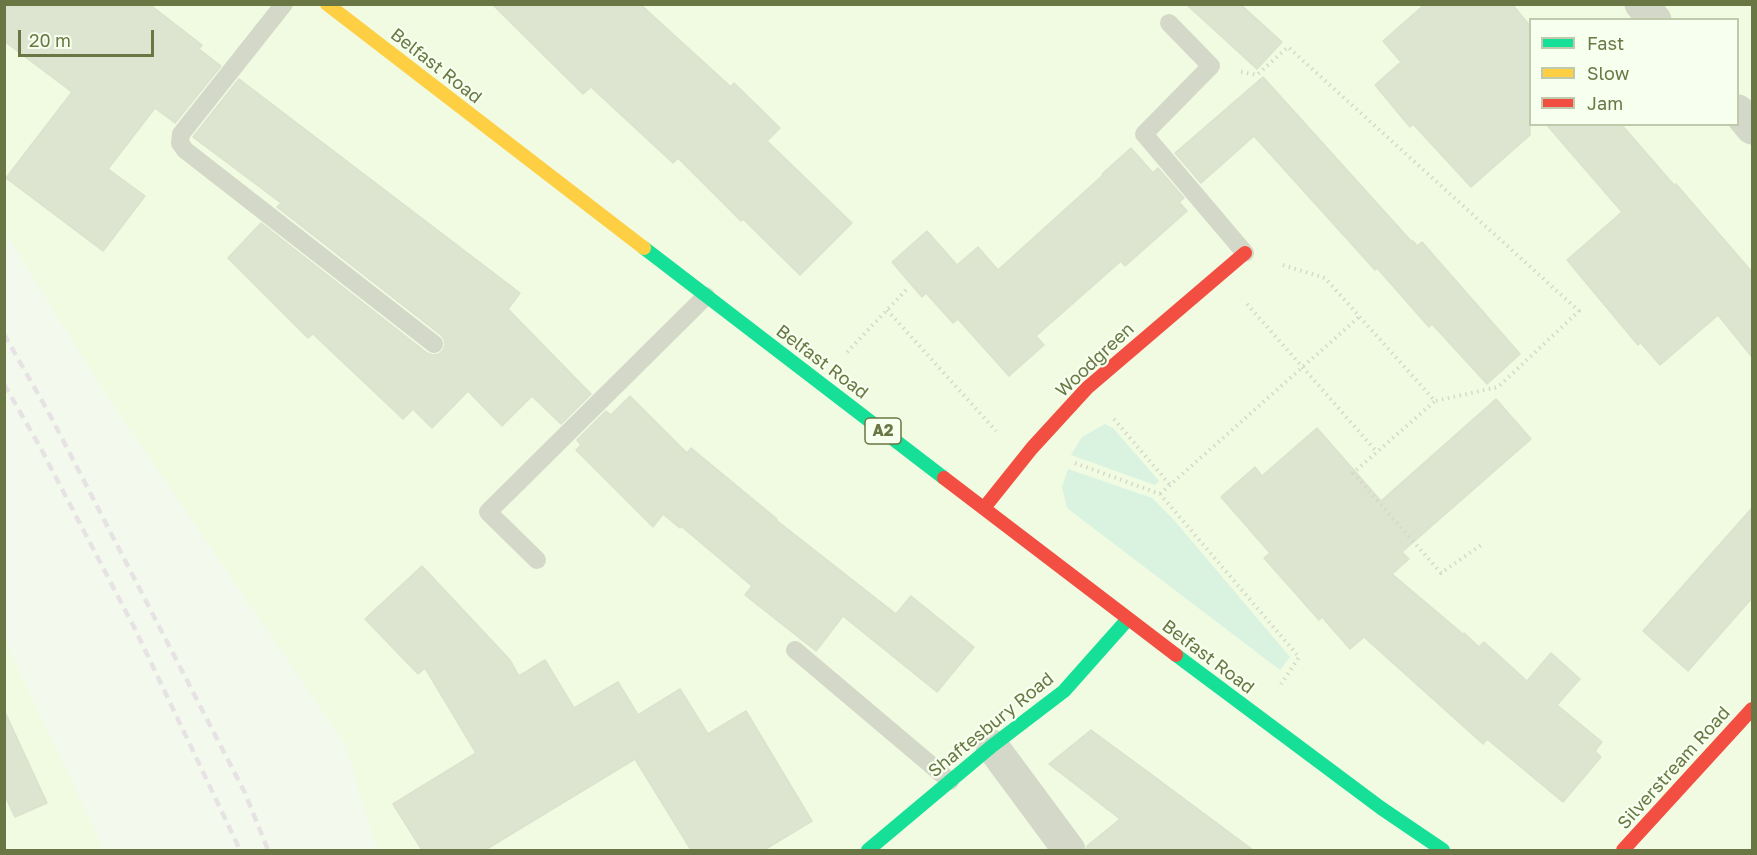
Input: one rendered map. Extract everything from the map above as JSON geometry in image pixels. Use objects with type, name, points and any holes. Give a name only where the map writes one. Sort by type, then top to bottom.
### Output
[{"type":"main road","name":"Belfast Road","points":[[327,4],[1128,619],[1381,808],[1443,850]]},
{"type":"main road","name":"Woodgreen","points":[[984,508],[1032,448],[1087,388],[1245,253]]},
{"type":"main road","name":"Shaftesbury Road","points":[[868,850],[992,746],[1064,691],[1128,619]]},
{"type":"main road","name":"Silverstream Road","points":[[1623,850],[1752,709]]},
{"type":"street","points":[[1641,4],[1653,18]]},
{"type":"street","points":[[1739,113],[1752,128]]},
{"type":"street","points":[[992,746],[1069,850]]},
{"type":"lane","points":[[284,4],[181,134],[180,143],[185,150],[434,344]]},
{"type":"lane","points":[[1169,23],[1211,66],[1144,134],[1245,253]]},
{"type":"lane","points":[[537,560],[488,512],[705,296]]},
{"type":"lane","points":[[795,650],[950,782]]},
{"type":"path","points":[[1211,66],[1257,75],[1288,47],[1579,311],[1498,387],[1435,401],[1353,473],[1441,573],[1484,543]]},
{"type":"path","points":[[1245,253],[1325,278],[1435,401]]},
{"type":"path","points":[[1221,274],[1377,452]]},
{"type":"path","points":[[819,382],[909,288]]},
{"type":"path","points":[[887,310],[1023,460]]},
{"type":"path","points":[[1160,494],[1360,316]]},
{"type":"path","points":[[1087,388],[1170,485]]},
{"type":"path","points":[[1032,448],[1160,494],[1299,657],[1260,718]]},
{"type":"shaded area","points":[[5,5],[1752,5],[1752,850],[377,850],[345,744],[102,388],[5,232]]},
{"type":"shaded area","points":[[1105,424],[1113,428],[1159,481],[1155,485],[1071,455],[1082,437]]},
{"type":"shaded area","points":[[1068,469],[1152,498],[1173,519],[1290,657],[1280,670],[1067,508],[1062,487]]},
{"type":"shaded area","points":[[5,641],[104,850],[5,850]]},
{"type":"building","points":[[4,4],[149,4],[202,45],[199,49],[221,66],[175,123],[155,108],[108,169],[145,196],[103,251],[6,178],[72,92],[4,41]]},
{"type":"building","points":[[492,4],[640,4],[731,87],[734,83],[780,128],[767,141],[852,223],[800,275],[743,219],[741,221],[678,158],[673,163],[591,87],[583,94]]},
{"type":"building","points":[[1186,4],[1240,4],[1282,42],[1257,69]]},
{"type":"building","points":[[1425,4],[1512,4],[1529,25],[1530,135],[1471,187],[1413,124],[1410,127],[1375,85],[1401,62],[1383,41]]},
{"type":"building","points":[[1263,77],[1412,242],[1417,246],[1422,242],[1520,354],[1487,384],[1432,324],[1429,327],[1377,268],[1375,270],[1254,136],[1201,183],[1175,153]]},
{"type":"building","points":[[239,79],[520,293],[508,309],[591,394],[561,424],[532,396],[502,426],[468,391],[432,428],[413,409],[403,419],[313,334],[308,338],[228,258],[261,223],[427,353],[439,354],[445,345],[441,335],[277,207],[281,203],[193,137]]},
{"type":"building","points":[[1548,126],[1623,126],[1674,185],[1676,184],[1752,272],[1752,357],[1718,315],[1660,365],[1641,343],[1638,345],[1567,260],[1622,212]]},
{"type":"building","points":[[1131,148],[1153,173],[1158,168],[1184,198],[1179,202],[1187,211],[1125,266],[1121,261],[1036,336],[1044,345],[1009,376],[958,319],[953,323],[926,293],[922,297],[892,262],[927,231],[957,265],[978,247],[998,270]]},
{"type":"building","points":[[630,396],[687,453],[691,448],[776,520],[896,614],[911,596],[974,647],[937,692],[843,616],[816,651],[745,595],[752,586],[681,526],[680,528],[663,514],[653,527],[576,450],[581,445],[577,440],[606,411],[611,415]]},
{"type":"building","points":[[1496,399],[1531,439],[1402,552],[1409,559],[1392,574],[1479,647],[1484,642],[1527,681],[1551,653],[1580,679],[1557,705],[1602,742],[1595,751],[1601,757],[1563,802],[1487,739],[1483,744],[1364,637],[1350,649],[1322,617],[1319,620],[1264,558],[1270,553],[1221,497],[1255,467],[1262,476],[1317,428],[1381,501]]},
{"type":"building","points":[[1752,508],[1752,598],[1688,671],[1643,631]]},
{"type":"building","points":[[422,566],[510,660],[519,676],[545,660],[574,708],[618,682],[638,715],[680,689],[708,734],[746,711],[812,821],[764,850],[691,850],[635,759],[485,850],[422,850],[393,804],[476,753],[425,668],[418,674],[365,619]]},
{"type":"building","points":[[4,710],[47,803],[15,817],[4,794]]},
{"type":"building","points":[[1091,730],[1253,850],[1087,850],[1087,846],[1120,819],[1049,764]]},
{"type":"railway","points":[[4,334],[50,415],[245,793],[268,850]]},
{"type":"railway","points":[[4,384],[39,445],[136,631],[240,850]]},
{"type":"traffic: fast","points":[[644,248],[944,478]]},
{"type":"traffic: fast","points":[[868,850],[992,746],[1064,691],[1128,619]]},
{"type":"traffic: fast","points":[[1176,655],[1381,808],[1443,850]]},
{"type":"traffic: slow","points":[[327,4],[644,248]]},
{"type":"traffic: jam","points":[[984,508],[1032,448],[1087,388],[1245,253]]},
{"type":"traffic: jam","points":[[944,478],[1176,655]]},
{"type":"traffic: jam","points":[[1623,850],[1752,709]]}]
